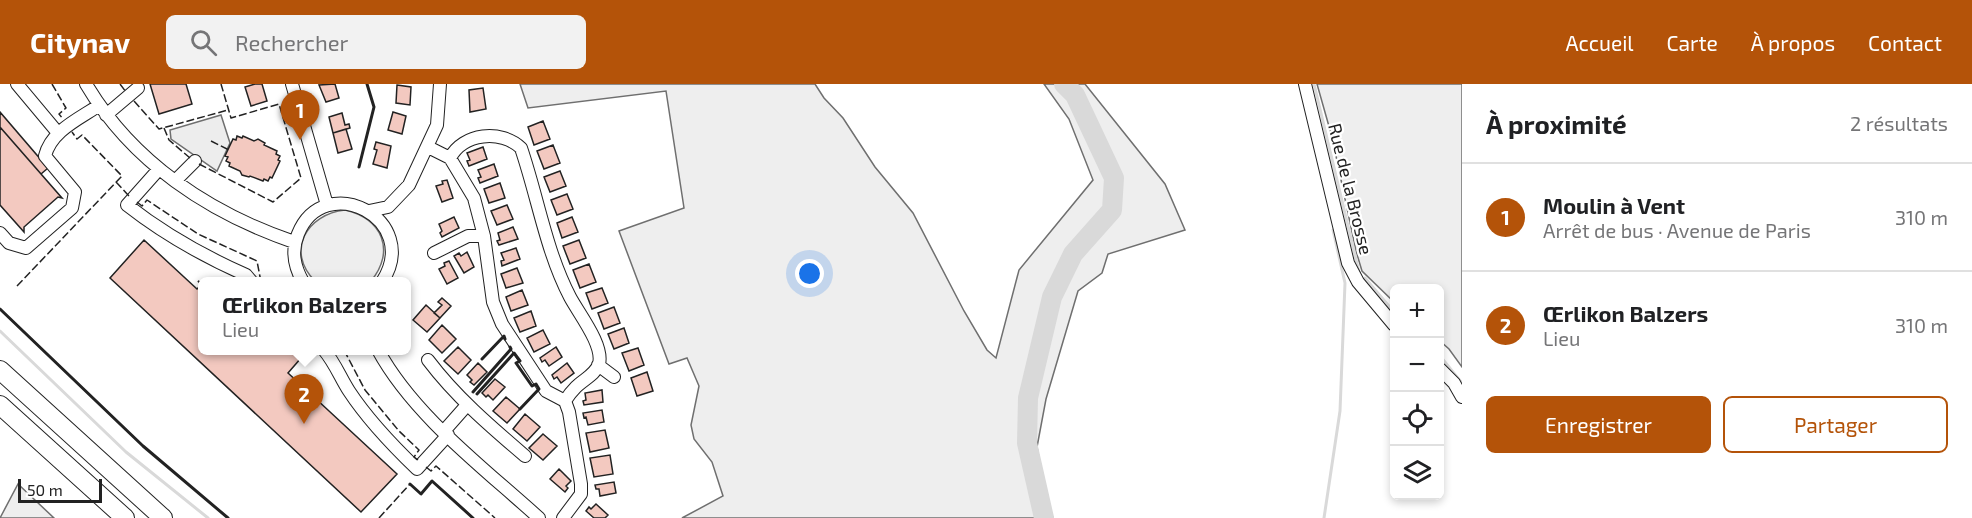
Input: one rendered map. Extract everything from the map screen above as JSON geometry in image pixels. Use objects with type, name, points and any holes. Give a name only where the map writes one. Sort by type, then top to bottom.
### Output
[{"type":"highway","points":[[0,370],[163,518]]},
{"type":"highway","points":[[0,405],[125,518]]},
{"type":"street","points":[[17,84],[58,133]]},
{"type":"street","points":[[86,84],[102,110],[144,157],[185,189],[248,225],[294,242]]},
{"type":"street","points":[[292,84],[327,206]]},
{"type":"street","points":[[369,211],[388,207],[409,185],[437,125],[440,84]]},
{"type":"street","name":"Rue de la Brosse","points":[[1305,84],[1348,263],[1358,282],[1390,319]]},
{"type":"street","points":[[0,233],[9,243],[26,248],[72,208],[75,192],[45,156],[47,148],[58,133],[138,88]]},
{"type":"street","points":[[450,158],[454,148],[491,135],[513,140],[521,148],[555,263],[600,354],[594,372],[575,387],[565,401]]},
{"type":"street","points":[[428,147],[450,158],[474,198],[484,236],[493,302],[502,324],[546,391],[565,401],[569,412],[581,494],[563,518]]},
{"type":"street","points":[[175,181],[195,160]]},
{"type":"street","points":[[159,169],[127,205],[153,225],[192,249],[248,277]]},
{"type":"street","points":[[300,277],[293,257],[294,242],[301,226],[312,213],[327,206],[349,204],[369,211],[380,220],[388,234],[392,249],[391,265],[385,277]]},
{"type":"street","points":[[434,253],[468,236],[484,236]]},
{"type":"street","points":[[328,355],[334,361],[348,389],[368,416],[388,441],[417,469],[466,405]]},
{"type":"street","points":[[380,355],[409,394],[446,433],[539,518]]},
{"type":"street","points":[[428,360],[466,405],[525,456]]},
{"type":"street","points":[[598,365],[614,376]]},
{"type":"street","points":[[1444,373],[1454,383],[1462,397]]},
{"type":"shaded area","points":[[520,84],[815,84],[824,98],[843,118],[875,167],[913,213],[964,311],[987,350],[996,358],[1019,270],[1093,180],[1069,119],[1044,84],[1085,84],[1165,184],[1185,230],[1108,254],[1102,273],[1078,291],[1046,399],[1037,447],[1046,496],[1053,518],[682,518],[723,496],[712,462],[694,439],[691,425],[699,386],[687,358],[669,364],[619,231],[684,208],[666,91],[528,108]]},
{"type":"shaded area","points":[[1317,84],[1462,84],[1462,367],[1444,345],[1444,284],[1390,284],[1390,298],[1362,271],[1332,137]]},
{"type":"shaded area","points":[[221,115],[230,143],[217,171],[171,139],[170,130]]},
{"type":"shaded area","points":[[345,210],[358,214],[376,228],[384,247],[379,270],[374,277],[312,277],[306,270],[301,246],[304,236],[311,226],[332,213]]},
{"type":"shaded area","points":[[18,484],[54,518],[0,518]]},
{"type":"building","points":[[150,84],[186,84],[192,104],[159,114]]},
{"type":"building","points":[[262,84],[267,101],[251,106],[245,87]]},
{"type":"building","points":[[335,84],[339,98],[326,102],[319,85]]},
{"type":"building","points":[[397,85],[411,87],[410,105],[396,103]]},
{"type":"building","points":[[483,88],[486,109],[470,112],[469,90]]},
{"type":"building","points":[[0,112],[48,168],[41,174],[0,127]]},
{"type":"building","points":[[393,112],[406,116],[402,134],[388,130]]},
{"type":"building","points":[[342,113],[345,125],[349,124],[350,128],[333,133],[329,117]]},
{"type":"building","points":[[543,121],[550,139],[534,145],[528,127]]},
{"type":"building","points":[[0,127],[62,198],[58,197],[24,227],[24,232],[0,205]]},
{"type":"building","points":[[346,129],[352,149],[338,153],[333,133]]},
{"type":"building","points":[[237,136],[254,141],[258,139],[265,143],[264,145],[277,151],[276,154],[280,156],[278,160],[280,161],[272,178],[263,181],[242,175],[240,171],[229,166],[230,163],[226,161],[228,157],[225,156],[233,139],[236,140]]},
{"type":"building","points":[[376,142],[391,146],[387,168],[373,164],[377,150],[374,149]]},
{"type":"building","points":[[553,145],[560,163],[544,169],[537,151]]},
{"type":"building","points":[[483,147],[487,159],[469,166],[467,161],[470,160],[467,153]]},
{"type":"building","points":[[494,164],[498,176],[480,183],[478,178],[481,177],[478,170]]},
{"type":"building","points":[[560,171],[566,186],[550,192],[544,177]]},
{"type":"building","points":[[447,180],[453,198],[442,202],[436,186]]},
{"type":"building","points":[[500,183],[505,198],[489,203],[484,189]]},
{"type":"building","points":[[567,194],[573,209],[557,215],[551,200]]},
{"type":"building","points":[[507,205],[513,219],[497,225],[491,211]]},
{"type":"building","points":[[454,217],[459,228],[442,237],[439,224]]},
{"type":"building","points":[[572,217],[578,232],[562,238],[557,223]]},
{"type":"building","points":[[513,227],[518,239],[499,245],[498,233]]},
{"type":"building","points":[[144,240],[198,288],[198,355],[304,355],[288,373],[397,474],[361,512],[110,278]]},
{"type":"building","points":[[579,240],[586,258],[570,264],[563,246]]},
{"type":"building","points":[[516,248],[520,259],[502,266],[501,261],[504,260],[501,253]]},
{"type":"building","points":[[467,252],[474,267],[464,273],[454,256],[459,253],[461,256]]},
{"type":"building","points":[[449,261],[458,278],[447,284],[439,269]]},
{"type":"building","points":[[589,264],[596,282],[580,288],[573,270]]},
{"type":"building","points":[[517,268],[523,283],[506,288],[501,274]]},
{"type":"building","points":[[602,288],[608,303],[592,309],[586,293]]},
{"type":"building","points":[[522,290],[528,305],[511,311],[506,297]]},
{"type":"building","points":[[442,298],[451,306],[440,318],[434,313],[442,305],[438,302]]},
{"type":"building","points":[[426,305],[440,318],[427,332],[413,320]]},
{"type":"building","points":[[614,307],[620,323],[604,329],[598,313]]},
{"type":"building","points":[[531,311],[536,326],[520,332],[514,318]]},
{"type":"building","points":[[442,325],[456,339],[442,353],[429,340]]},
{"type":"building","points":[[624,328],[629,343],[614,349],[608,334]]},
{"type":"building","points":[[543,330],[550,344],[534,352],[527,338]]},
{"type":"building","points":[[458,347],[471,360],[458,374],[444,361]]},
{"type":"building","points":[[556,347],[562,357],[549,366],[545,360],[542,362],[540,358]]},
{"type":"building","points":[[638,348],[644,365],[629,371],[622,353]]},
{"type":"building","points":[[478,363],[487,372],[474,385],[467,375]]},
{"type":"building","points":[[567,363],[574,373],[561,383],[557,377],[554,379],[552,375]]},
{"type":"building","points":[[647,372],[653,391],[637,396],[631,378]]},
{"type":"building","points":[[495,379],[505,387],[493,400],[482,393]]},
{"type":"building","points":[[602,390],[603,402],[584,405],[585,393]]},
{"type":"building","points":[[506,397],[520,409],[507,423],[493,411]]},
{"type":"building","points":[[602,410],[604,422],[588,425],[583,413]]},
{"type":"building","points":[[525,414],[540,427],[527,441],[513,429]]},
{"type":"building","points":[[605,430],[609,448],[590,452],[586,433]]},
{"type":"building","points":[[543,434],[557,446],[543,460],[529,448]]},
{"type":"building","points":[[610,455],[613,474],[594,477],[590,458]]},
{"type":"building","points":[[559,469],[571,481],[566,486],[568,488],[565,492],[550,479]]},
{"type":"building","points":[[614,482],[616,493],[600,496],[599,489],[596,489],[595,485]]},
{"type":"building","points":[[596,504],[608,515],[605,518],[594,518],[586,511]]},
{"type":"waterway","points":[[1044,518],[1027,443],[1028,398],[1052,297],[1073,254],[1112,210],[1114,178],[1075,95],[1064,84]]},
{"type":"waterway","points":[[1314,84],[1359,272]]},
{"type":"waterway","points":[[1324,518],[1340,411],[1345,283],[1333,230]]},
{"type":"waterway","points":[[1365,278],[1390,307]]},
{"type":"waterway","points":[[0,331],[126,452],[208,518]]},
{"type":"waterway","points":[[1444,361],[1462,383]]},
{"type":"fence","points":[[52,84],[66,108],[59,114],[63,119]]},
{"type":"fence","points":[[120,84],[126,92]]},
{"type":"fence","points":[[199,164],[273,202],[301,178],[279,104],[231,118],[221,84]]},
{"type":"fence","points":[[134,101],[159,129],[228,110]]},
{"type":"fence","points":[[164,128],[169,140],[190,158]]},
{"type":"fence","points":[[17,286],[122,176],[82,135],[77,139],[72,132]]},
{"type":"fence","points":[[211,141],[229,150]]},
{"type":"fence","points":[[116,182],[129,196]]},
{"type":"fence","points":[[137,202],[142,206],[147,200],[198,234],[257,261],[260,277]]},
{"type":"fence","points":[[347,355],[365,390],[399,431],[419,450],[414,457],[418,460]]},
{"type":"fence","points":[[426,467],[431,471],[436,466],[495,518]]},
{"type":"fence","points":[[379,518],[410,484]]},
{"type":"wall","points":[[359,167],[374,107],[367,84]]},
{"type":"wall","points":[[0,309],[143,446],[228,518]]},
{"type":"wall","points":[[482,359],[504,336],[505,339]]},
{"type":"wall","points":[[473,392],[511,349],[510,347]]},
{"type":"wall","points":[[477,394],[514,353],[520,361],[516,363],[532,386],[536,384],[539,389],[520,409]]},
{"type":"wall","points":[[410,484],[421,494],[432,481],[473,518]]},
{"type":"place","name":"Moulin à Vent","points":[[300,140]]},
{"type":"place","name":"Œrlikon Balzers","points":[[304,424]]}]
